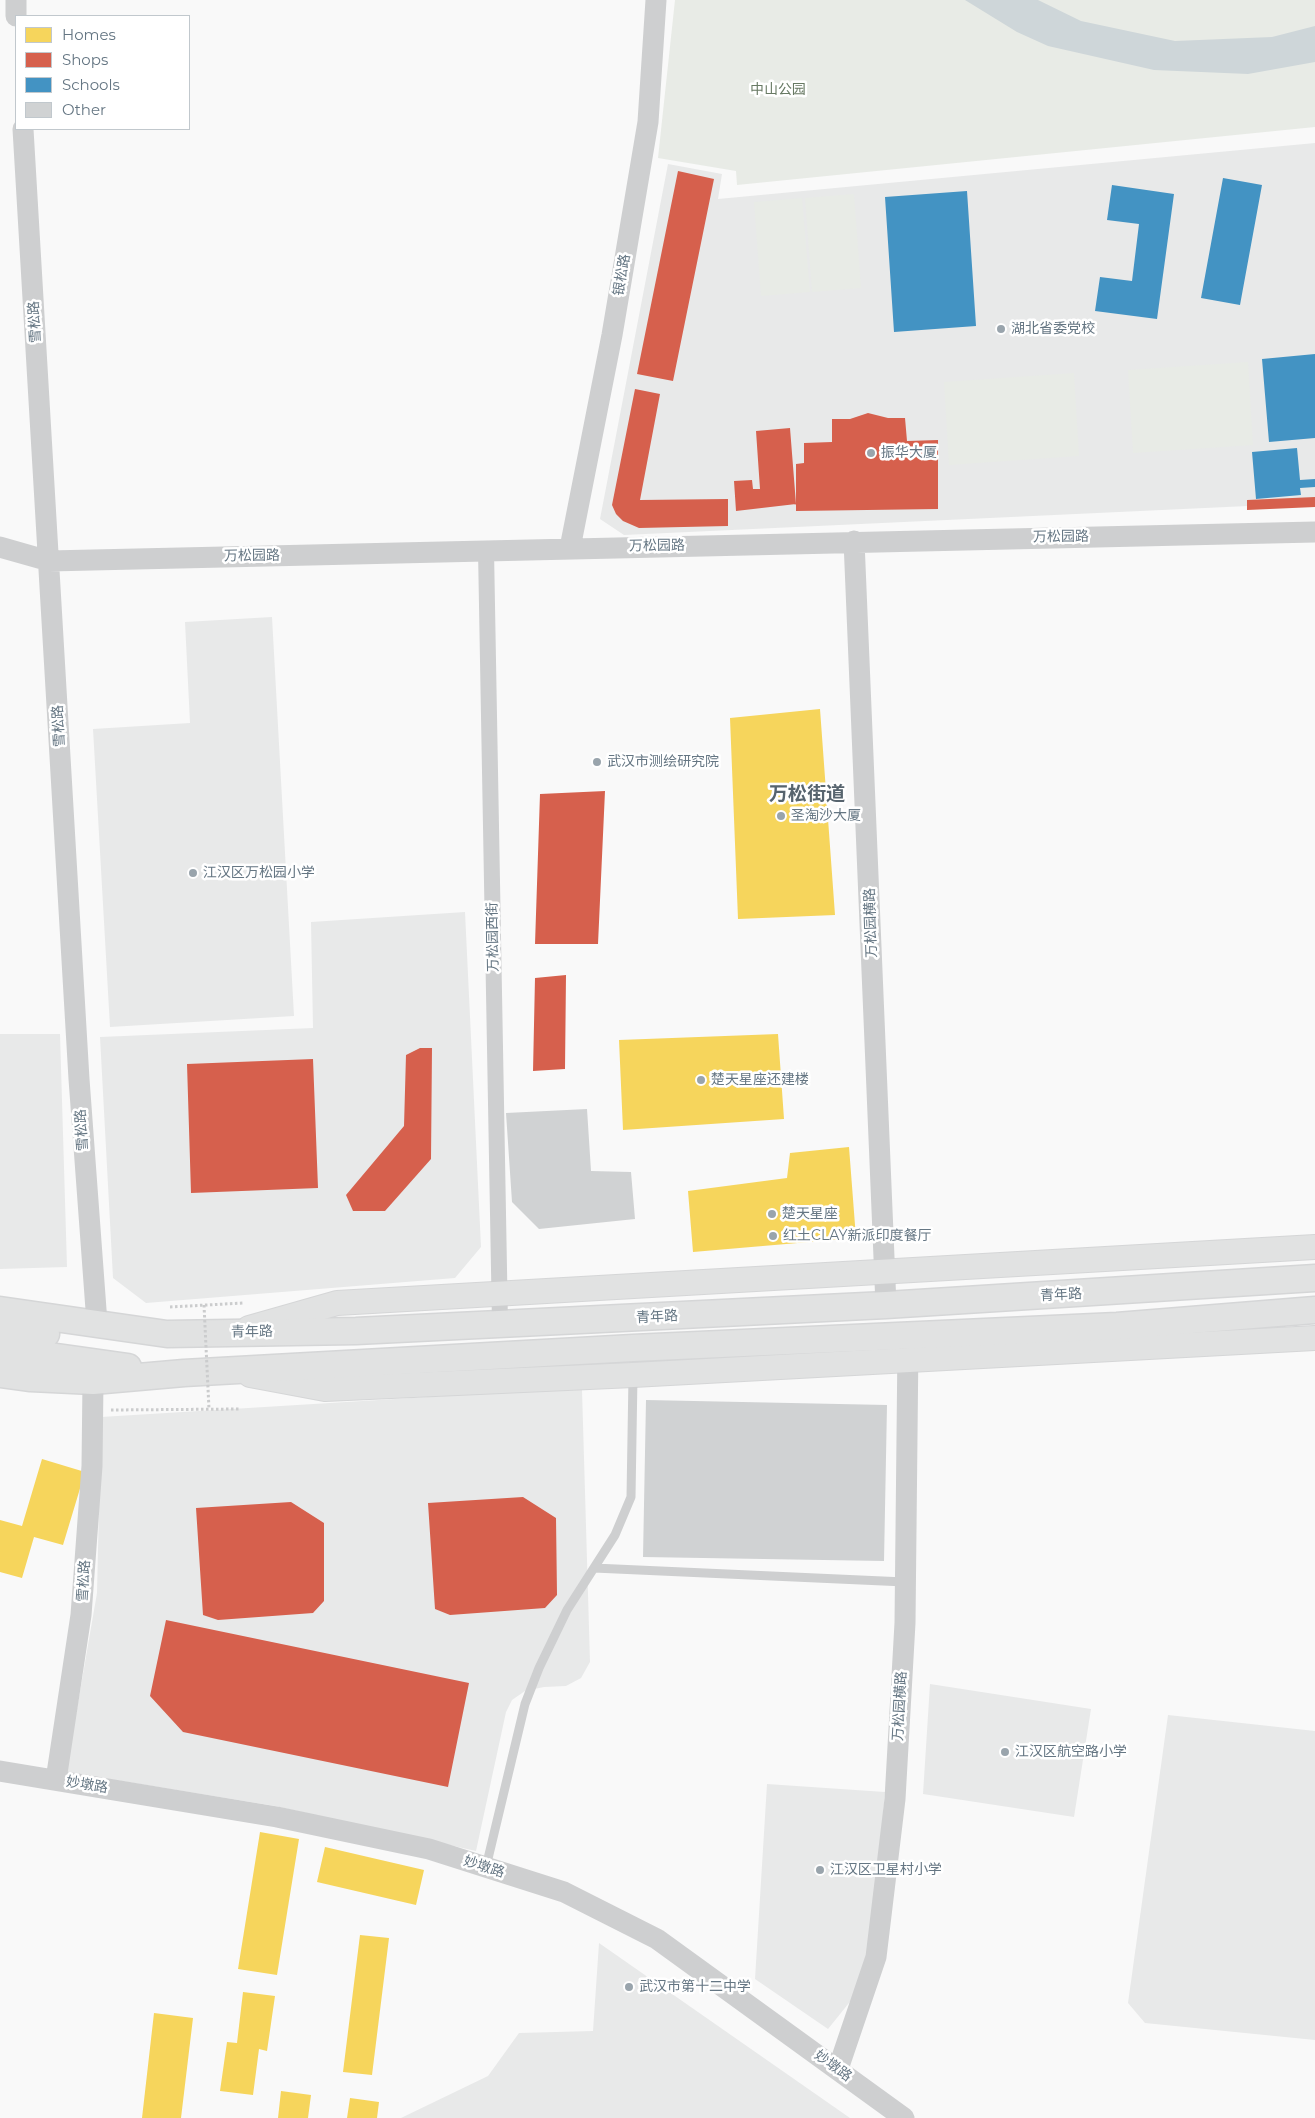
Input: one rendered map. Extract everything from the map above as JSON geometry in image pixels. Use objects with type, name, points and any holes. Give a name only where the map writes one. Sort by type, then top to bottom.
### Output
[{"type":"main road","points":[[231,1333],[336,1303],[1315,1247]]},
{"type":"main road","name":"青年路","points":[[0,1310],[167,1334],[356,1331],[886,1305],[1315,1278]]},
{"type":"main road","points":[[599,1320],[779,1279]]},
{"type":"main road","points":[[228,1371],[325,1389],[781,1367],[908,1347],[1117,1326],[1311,1311]]},
{"type":"main road","points":[[0,1329],[59,1336],[167,1334]]},
{"type":"main road","points":[[0,1374],[31,1378],[93,1381],[184,1373],[601,1350],[908,1347],[1315,1338]]},
{"type":"main road","points":[[0,1349],[184,1373]]},
{"type":"main road","points":[[601,1350],[781,1367]]},
{"type":"street","points":[[16,0],[16,15]]},
{"type":"street","name":"银松路","points":[[570,548],[612,335],[648,122],[656,0]]},
{"type":"street","name":"雪松路","points":[[23,130],[78,1078],[97,1323]]},
{"type":"street","name":"万松园路","points":[[0,547],[49,561],[854,541],[1315,532]]},
{"type":"street","name":"万松园横路","points":[[854,541],[886,1305]]},
{"type":"street","name":"万松园西街","points":[[486,550],[500,1324]]},
{"type":"street","name":"万松园横路","points":[[838,2069],[876,1957],[895,1798],[905,1582],[908,1347]]},
{"type":"street","name":"雪松路","points":[[56,1780],[82,1615],[92,1466],[93,1381]]},
{"type":"street","name":"妙墩路","points":[[0,1771],[277,1817],[429,1849],[564,1892],[657,1939],[904,2118]]},
{"type":"lane","points":[[486,1867],[525,1704],[566,1610],[616,1535],[631,1497],[633,1375]]},
{"type":"lane","points":[[594,1568],[905,1582]]},
{"type":"path","points":[[170,1307],[242,1303]]},
{"type":"path","points":[[204,1305],[209,1409]]},
{"type":"path","points":[[108,1410],[241,1408]]},
{"type":"shaded area","points":[[965,0],[1038,0],[1081,21],[1175,41],[1272,37],[1315,26],[1315,62],[1248,74],[1154,70],[1048,46],[1017,32]]},
{"type":"shaded area","name":"湖北省委党校","points":[[1315,143],[1315,505],[1248,506],[624,535],[600,519],[668,164],[722,174],[718,199]]},
{"type":"shaded area","name":"江汉区万松园小学","points":[[272,617],[294,1016],[110,1027],[93,729],[190,723],[185,622]]},
{"type":"shaded area","points":[[465,912],[481,1247],[455,1278],[146,1303],[113,1278],[100,1037],[313,1028],[311,922]]},
{"type":"shaded area","points":[[0,1034],[60,1034],[67,1267],[0,1269]]},
{"type":"shaded area","points":[[582,1390],[590,1662],[581,1678],[566,1686],[544,1687],[525,1691],[512,1700],[506,1712],[476,1851],[275,1806],[66,1772],[97,1593],[101,1417],[526,1391]]},
{"type":"shaded area","name":"江汉区航空路小学","points":[[930,1684],[1091,1709],[1074,1817],[923,1794]]},
{"type":"shaded area","points":[[1168,1715],[1315,1731],[1315,2040],[1145,2023],[1128,2003]]},
{"type":"shaded area","name":"江汉区卫星村小学","points":[[767,1784],[885,1792],[872,1948],[857,1993],[828,2029],[755,1979]]},
{"type":"shaded area","name":"武汉市第十二中学","points":[[599,1943],[850,2118],[401,2118],[488,2076],[519,2033],[593,2031]]},
{"type":"green space","name":"中山公园","points":[[675,0],[1315,0],[1315,127],[737,185],[736,171],[658,158]]},
{"type":"green space","points":[[854,194],[861,288],[812,292],[805,198]]},
{"type":"green space","points":[[802,198],[810,292],[761,296],[754,202]]},
{"type":"green space","points":[[1248,362],[1253,445],[1133,453],[1128,370]]},
{"type":"green space","points":[[1074,373],[1079,456],[949,465],[944,382]]},
{"type":"building: Homes","name":"圣淘沙大厦","points":[[820,709],[835,915],[738,919],[730,718]]},
{"type":"building: Homes","name":"楚天星座还建楼","points":[[778,1034],[784,1119],[623,1130],[619,1040]]},
{"type":"building: Homes","name":"楚天星座","points":[[849,1147],[856,1238],[693,1252],[688,1191],[787,1178],[790,1153]]},
{"type":"building: Homes","points":[[42,1459],[85,1472],[63,1545],[34,1537],[22,1578],[0,1572],[0,1520],[22,1526]]},
{"type":"building: Homes","points":[[260,1832],[299,1839],[277,1975],[238,1969]]},
{"type":"building: Homes","points":[[325,1847],[424,1870],[416,1905],[317,1882]]},
{"type":"building: Homes","points":[[360,1935],[389,1938],[372,2075],[343,2072]]},
{"type":"building: Homes","points":[[243,1992],[275,1996],[267,2051],[259,2049],[253,2095],[220,2091],[227,2042],[237,2043]]},
{"type":"building: Homes","points":[[154,2013],[193,2018],[181,2118],[142,2118]]},
{"type":"building: Homes","points":[[281,2091],[311,2095],[308,2118],[278,2118]]},
{"type":"building: Homes","points":[[350,2098],[379,2102],[377,2118],[347,2118]]},
{"type":"building: Shops","points":[[678,171],[714,179],[673,381],[637,374]]},
{"type":"building: Shops","points":[[635,389],[660,394],[640,500],[728,499],[728,526],[639,528],[623,521],[616,514],[612,505]]},
{"type":"building: Shops","name":"振华大厦","points":[[868,413],[888,418],[905,418],[907,441],[938,440],[938,509],[796,511],[796,464],[804,463],[804,443],[832,442],[832,419],[850,419]]},
{"type":"building: Shops","points":[[790,428],[796,504],[736,511],[734,481],[752,480],[753,489],[760,489],[756,431]]},
{"type":"building: Shops","points":[[1315,497],[1315,507],[1247,510],[1247,500]]},
{"type":"building: Shops","points":[[605,791],[598,944],[535,944],[540,794]]},
{"type":"building: Shops","points":[[566,975],[565,1069],[533,1071],[535,978]]},
{"type":"building: Shops","points":[[420,1048],[432,1048],[431,1159],[385,1211],[353,1211],[346,1195],[404,1126],[406,1055]]},
{"type":"building: Shops","points":[[313,1059],[318,1188],[191,1193],[187,1064]]},
{"type":"building: Shops","points":[[523,1497],[556,1518],[557,1595],[545,1608],[450,1615],[435,1609],[428,1503]]},
{"type":"building: Shops","points":[[291,1502],[324,1523],[324,1601],[313,1613],[218,1620],[203,1615],[196,1508]]},
{"type":"building: Shops","points":[[166,1620],[469,1683],[448,1787],[183,1732],[150,1696]]},
{"type":"building: Schools","points":[[1223,178],[1262,185],[1240,305],[1201,298]]},
{"type":"building: Schools","points":[[1112,185],[1174,194],[1157,319],[1095,311],[1100,277],[1132,281],[1139,224],[1107,220]]},
{"type":"building: Schools","points":[[967,191],[976,326],[894,332],[885,197]]},
{"type":"building: Schools","points":[[1315,354],[1315,438],[1269,442],[1262,359]]},
{"type":"building: Schools","points":[[1297,448],[1300,480],[1315,479],[1315,487],[1300,488],[1301,495],[1256,499],[1252,452]]},
{"type":"building: Other","points":[[587,1109],[591,1171],[631,1172],[635,1219],[539,1229],[512,1202],[506,1113]]},
{"type":"building: Other","points":[[646,1400],[887,1405],[884,1561],[643,1557]]},
{"type":"place","name":"湖北省委党校","points":[[1001,329]]},
{"type":"place","name":"振华大厦","points":[[871,453]]},
{"type":"place","name":"武汉市测绘研究院","points":[[597,762]]},
{"type":"place","name":"圣淘沙大厦","points":[[781,816]]},
{"type":"place","name":"江汉区万松园小学","points":[[193,873]]},
{"type":"place","name":"楚天星座还建楼","points":[[701,1080]]},
{"type":"place","name":"楚天星座","points":[[772,1214]]},
{"type":"place","name":"红土CLAY新派印度餐厅","points":[[773,1236]]},
{"type":"place","name":"江汉区航空路小学","points":[[1005,1752]]},
{"type":"place","name":"江汉区卫星村小学","points":[[820,1870]]},
{"type":"place","name":"武汉市第十二中学","points":[[629,1987]]},
{"type":"district","name":"万松街道","points":[[807,794]]}]
